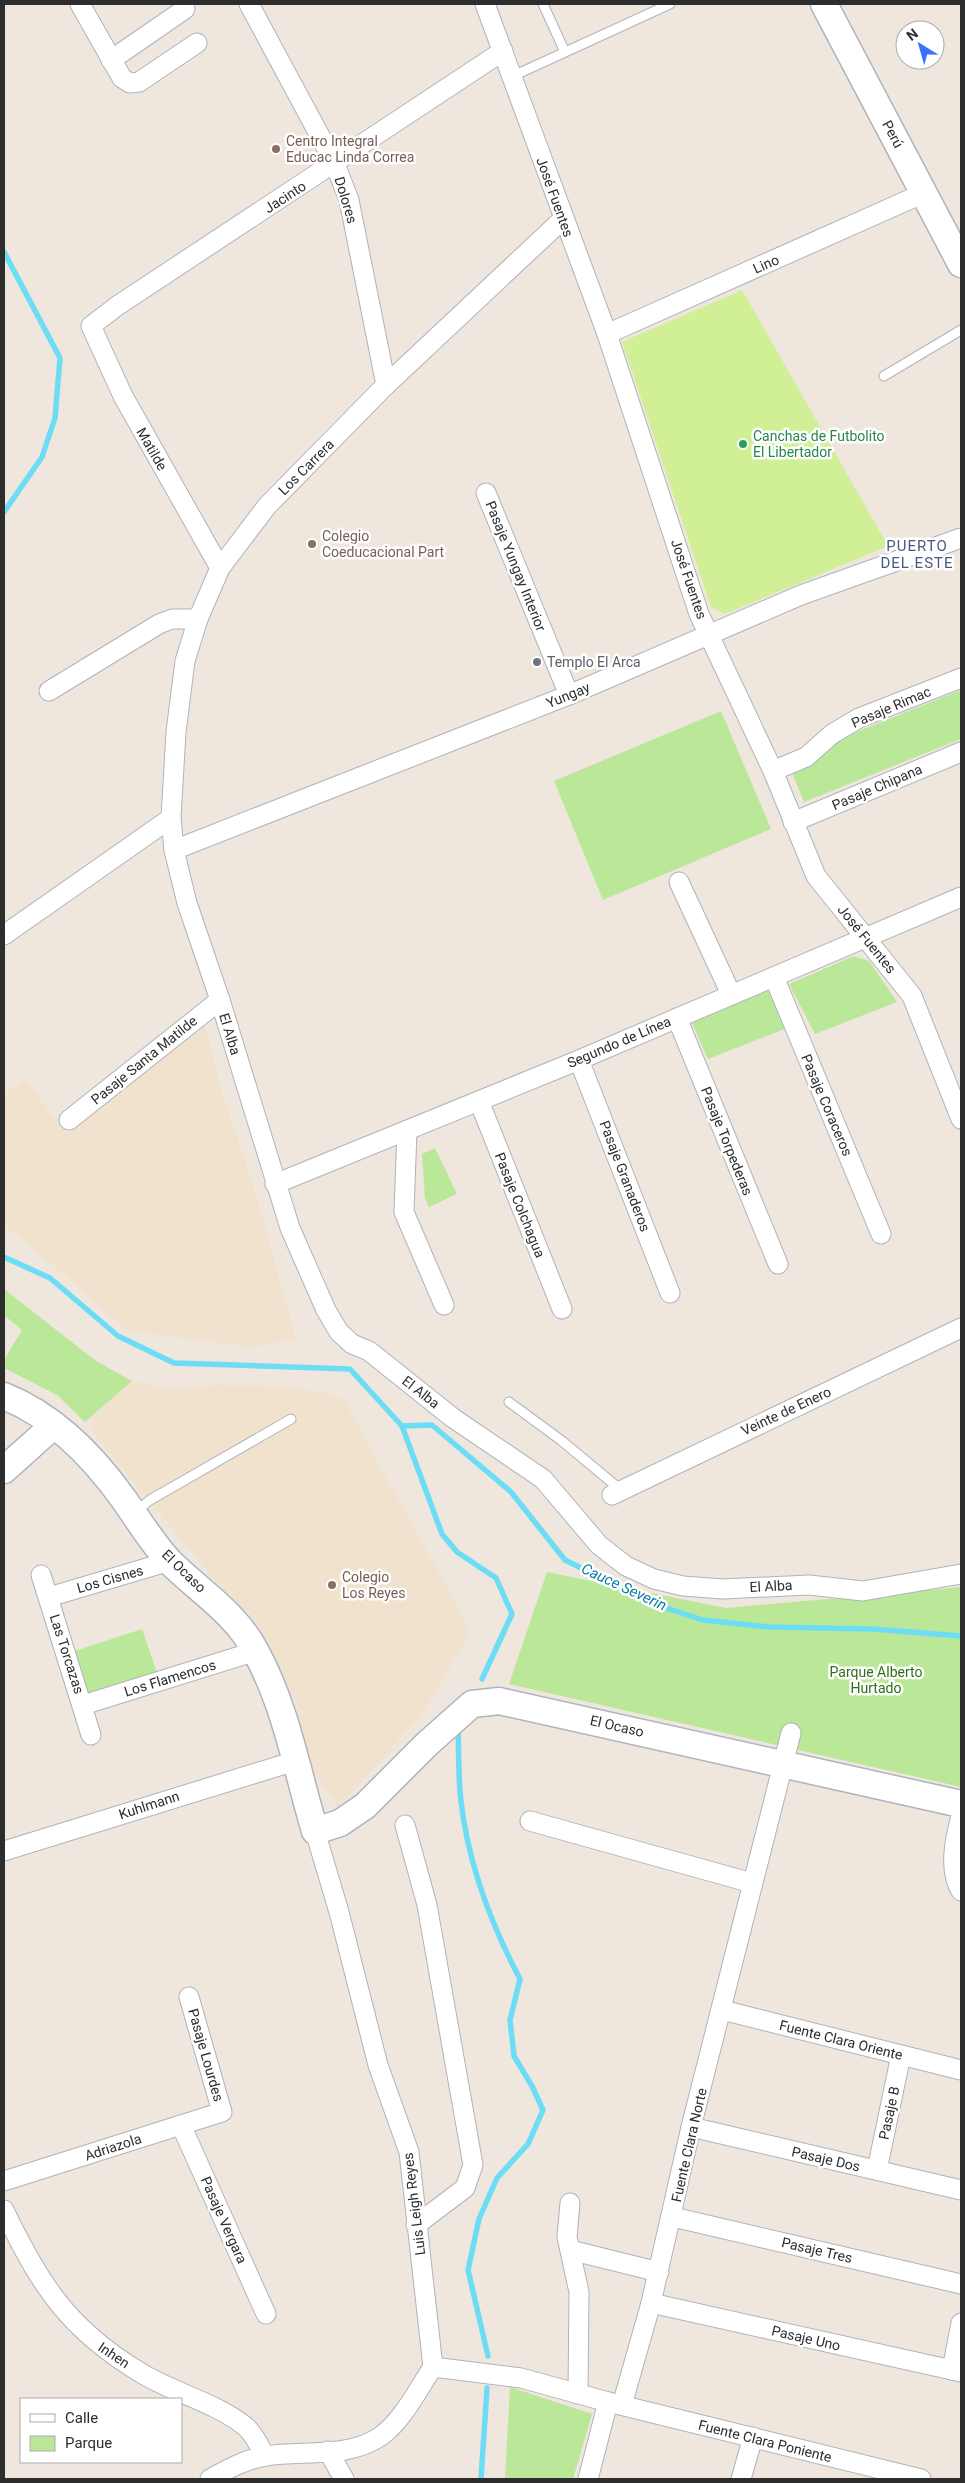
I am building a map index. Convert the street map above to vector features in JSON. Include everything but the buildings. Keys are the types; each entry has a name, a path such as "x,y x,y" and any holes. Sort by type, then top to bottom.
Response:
{"street":[{"path":"80,4 125,81 140,82 197,43"},
{"name":"Dolores","path":"249,4 335,164 349,200 386,385"},
{"name":"José Fuentes","path":"485,4 607,334 699,614 773,771 816,876 912,996 961,1120"},
{"name":"Perú","path":"824,4 924,193 957,247"},
{"path":"111,60 185,9"},
{"name":"Jacinto","path":"91,326 117,306 335,164 503,51"},
{"name":"Lino","path":"607,334 924,193"},
{"name":"Los Carrera","path":"198,619 220,568 267,506 386,385 563,219"},
{"name":"Matilde","path":"91,326 123,396 220,568"},
{"name":"Pasaje Yungay Interior","path":"486,494 569,695"},
{"name":"Yungay","path":"174,850 569,695 711,636 801,595 961,538"},
{"path":"49,692 159,624 172,619 198,619 185,661 176,732 171,818 174,850"},
{"name":"Pasaje Rimac","path":"773,771 806,757 832,734 859,718 961,678"},
{"name":"Pasaje Chipana","path":"794,822 961,752"},
{"path":"4,935 171,818"},
{"name":"El Alba","path":"174,850 187,903 220,1000 290,1228 326,1310 339,1332 352,1344 369,1351 453,1418 543,1479 599,1545 626,1566 654,1579 683,1586 723,1589 809,1585 863,1591 961,1574"},
{"path":"679,882 731,994"},
{"name":"Segundo de Línea","path":"275,1184 579,1060 961,897"},
{"name":"Pasaje Coraceros","path":"774,977 881,1234"},
{"name":"Pasaje Santa Matilde","path":"69,1120 220,1000"},
{"name":"Pasaje Torpederas","path":"676,1018 778,1264"},
{"name":"Pasaje Granaderos","path":"579,1060 670,1293"},
{"name":"Pasaje Colchagua","path":"479,1101 562,1309"},
{"path":"407,1130 404,1212 444,1305"},
{"name":"Veinte de Enero","path":"616,1492 961,1328"},
{"name":"El Ocaso","path":"4,1396 41,1414 86,1453 170,1562 215,1602 243,1632 256,1652 278,1698 295,1761"},
{"path":"4,1470 54,1425"},
{"name":"Los Cisnes","path":"49,1596 170,1562"},
{"name":"Las Torcazas","path":"41,1574 91,1735"},
{"name":"Los Flamencos","path":"83,1705 256,1652"},
{"name":"El Ocaso","path":"315,1831 340,1823 365,1806 433,1738 472,1704 499,1701 961,1804"},
{"name":"Fuente Clara Norte","path":"588,2479 651,2303 673,2217 691,2127 791,1733"},
{"name":"Luis Leigh Reyes","path":"295,1761 339,1912 378,2065 409,2152 433,2366"},
{"name":"Kuhlmann","path":"4,1852 295,1761"},
{"path":"961,1816 954,1844 956,1883 961,1891"},
{"path":"530,1821 752,1883"},
{"path":"405,1825 427,1905 473,2165 465,2188 416,2224"},
{"name":"Pasaje Lourdes","path":"189,1997 222,2112"},
{"name":"Fuente Clara Oriente","path":"722,2010 961,2070"},
{"name":"Pasaje B","path":"877,2170 901,2055"},
{"name":"Adriazola","path":"4,2181 222,2112"},
{"name":"Pasaje Vergara","path":"182,2125 266,2314"},
{"name":"Pasaje Dos","path":"691,2127 961,2190"},
{"path":"570,2203 567,2237 579,2292 578,2394"},
{"name":"Inhen","path":"4,2210 26,2256 56,2302 92,2340 142,2374 247,2428 265,2456"},
{"name":"Pasaje Tres","path":"673,2217 961,2284"},
{"path":"570,2250 659,2272"},
{"name":"Pasaje Uno","path":"651,2303 957,2371"},
{"path":"957,2371 961,2323"},
{"path":"210,2479 233,2466 265,2456 361,2448 382,2436 394,2424 433,2366"},
{"name":"Fuente Clara Poniente","path":"433,2366 521,2378 615,2404 753,2437 881,2475 921,2479"},
{"path":"741,2479 753,2437"},
{"path":"328,2451 344,2479"}],"lane":[{"path":"544,4 566,52"},
{"path":"513,76 670,4"},
{"path":"884,376 961,330"},
{"path":"509,1402 562,1440 616,1492"},
{"path":"133,1514 150,1500 291,1419"}],"shaded area":[{"path":"205,1024 220,1086 253,1184 296,1339 252,1347 127,1331 66,1276 4,1225 4,1095 24,1079 67,1134"},
{"name":"Colegio Los Reyes","path":"132,1381 175,1390 214,1385 271,1386 333,1394 345,1402 465,1620 468,1633 463,1645 420,1717 338,1807 306,1762 296,1702 265,1637 247,1609 242,1613 92,1432 91,1418"}],"green space":[{"name":"Canchas de Futbolito El Libertador","path":"742,290 888,546 725,614 711,607 622,342"},
{"path":"961,690 961,739 804,802 792,772 808,766 844,737"},
{"path":"721,711 771,829 603,900 554,781"},
{"path":"854,956 869,961 897,1002 815,1034 789,984"},
{"path":"768,990 787,1028 708,1059 691,1021"},
{"path":"435,1148 457,1194 429,1207 425,1198 422,1154"},
{"path":"4,1289 96,1361 132,1381 85,1422 57,1395 4,1368 4,1360 22,1330 4,1315"},
{"name":"Parque Alberto Hurtado","path":"547,1572 726,1608 961,1587 961,1787 509,1684"},
{"path":"142,1629 157,1673 87,1697 72,1652"},
{"path":"510,2387 592,2414 573,2479 505,2479"}],"waterway":[{"path":"4,252 60,358 55,418 42,457 4,512"},
{"path":"4,1257 50,1278 118,1336 174,1363 350,1369 402,1426 442,1534 457,1552 496,1578 512,1614 482,1679"},
{"name":"Cauce Severin","path":"402,1426 432,1425 511,1492 565,1560 651,1603 703,1620 769,1627 873,1629 961,1636"},
{"path":"458,1728 460,1792 469,1847 490,1915 520,1979 510,2020 514,2056 532,2086 543,2110 528,2144 497,2178 479,2219 468,2270 488,2356"},
{"path":"481,2479 487,2388"}],"place":[{"name":"Centro Integral Educac Linda Correa","path":"276,149"},
{"name":"Canchas de Futbolito El Libertador","path":"743,444"},
{"name":"Colegio Coeducacional Part","path":"312,544"},
{"name":"Templo El Arca","path":"537,662"},
{"name":"Colegio Los Reyes","path":"332,1585"}],"district":[{"name":"PUERTO DEL ESTE","path":"917,554"}]}
